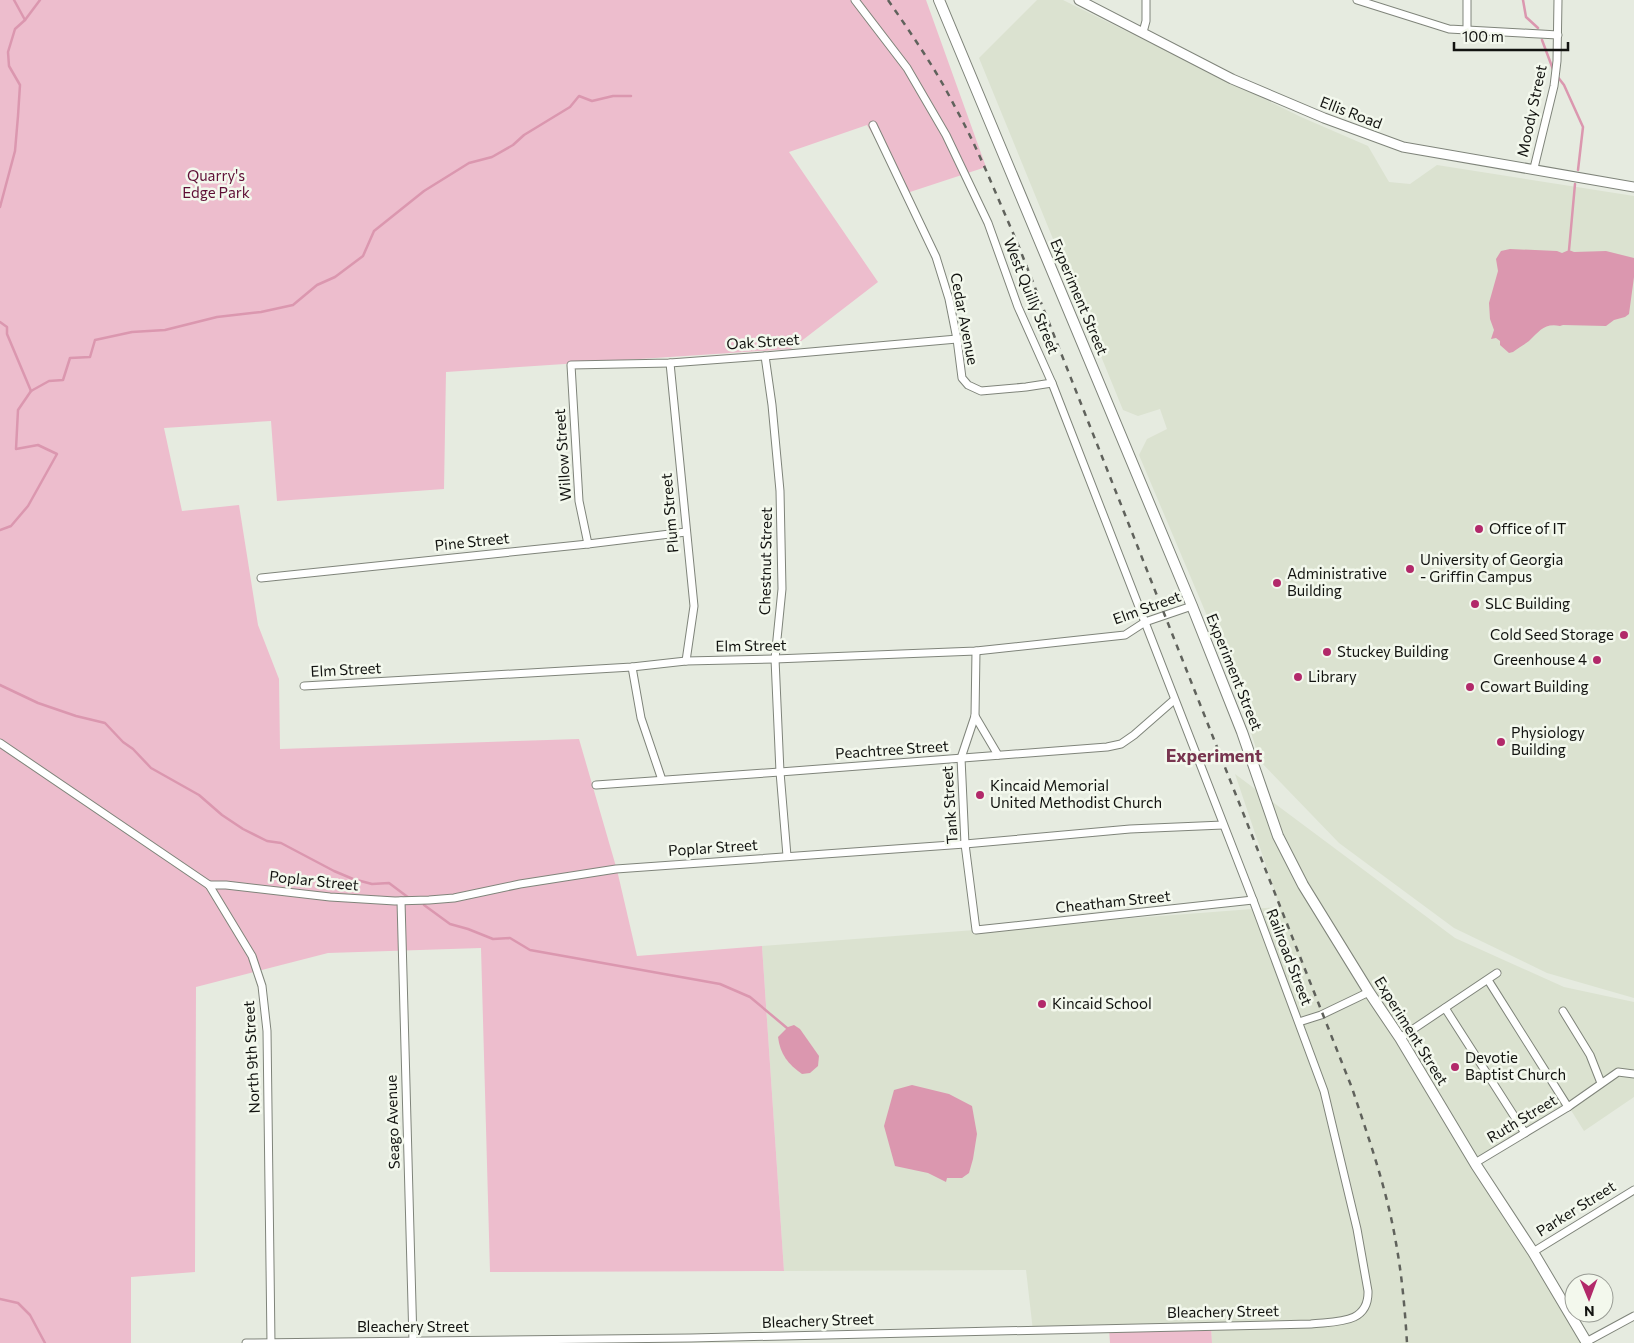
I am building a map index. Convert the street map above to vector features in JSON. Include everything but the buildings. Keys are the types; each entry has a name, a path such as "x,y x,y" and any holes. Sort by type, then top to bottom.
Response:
{"main road":[{"name":"Experiment Street","path":"939,0 1192,606 1242,732 1278,836 1303,885 1369,992 1400,1038 1475,1163 1533,1252 1586,1342"}],"street":[{"name":"West Quilly Street","path":"855,0 906,68 930,107 960,163 988,223 1018,307 1052,383 1144,622"},
{"name":"Ellis Road","path":"1079,0 1232,79 1324,118 1403,147 1634,186"},
{"path":"1143,32 1146,21 1146,0"},
{"path":"1358,0 1431,24 1467,31 1558,35"},
{"path":"1467,0 1467,31"},
{"name":"Moody Street","path":"1534,168 1554,86 1557,61 1558,0"},
{"name":"Cedar Avenue","path":"873,125 936,257 949,299 962,378 968,385 981,391 1052,383"},
{"name":"Oak Street","path":"571,364 670,363 957,339"},
{"name":"Chestnut Street","path":"765,356 772,405 780,491 782,589 776,659 780,772 786,856"},
{"name":"Plum Street","path":"670,363 694,606 686,661"},
{"name":"Willow Street","path":"571,364 580,501 588,544"},
{"name":"Pine Street","path":"261,578 686,532"},
{"name":"Elm Street","path":"304,686 632,668 686,661 976,650 1125,635 1144,622 1192,606"},
{"name":"Railroad Street","path":"1144,622 1253,900 1324,1091 1357,1229 1368,1291 1368,1300 1362,1312"},
{"name":"Tank Street","path":"976,650 975,716 961,758 966,844 976,930"},
{"path":"632,668 642,718 662,780"},
{"name":"Peachtree Street","path":"596,785 1097,748 1121,744 1134,736 1174,700"},
{"path":"975,716 998,755"},
{"name":"North 9th Street","path":"0,743 208,885 252,956 262,986 267,1031 271,1342"},
{"name":"Poplar Street","path":"208,885 226,885 330,898 401,901 454,898 520,884 616,869 966,844 1130,830 1223,825"},
{"name":"Cheatham Street","path":"976,930 1253,900"},
{"name":"Seago Avenue","path":"401,901 413,1342"},
{"path":"1400,1038 1497,973"},
{"path":"1488,980 1568,1107"},
{"path":"1299,1022 1321,1015 1369,992"},
{"path":"1445,1008 1525,1133"},
{"path":"1563,1011 1590,1055 1601,1083"},
{"name":"Ruth Street","path":"1475,1163 1568,1107 1618,1072 1634,1074"},
{"name":"Parker Street","path":"1533,1252 1634,1190"},
{"name":"Bleachery Street","path":"246,1343 692,1338 1311,1324 1349,1320 1362,1312"},
{"path":"1586,1342 1634,1316"}],"shaded area":[{"name":"University of Georgia - Griffin Campus","path":"1037,0 1063,0 1301,117 1368,146 1389,182 1410,184 1437,165 1634,196 1634,998 1547,973 1454,928 1339,843 1260,761 1235,682 1139,455 1147,439 1167,429 1160,409 1138,416 1123,410 979,58"},
{"path":"1510,249 1557,251 1562,253 1569,250 1574,252 1606,251 1634,258 1634,277 1629,314 1614,320 1606,326 1555,325 1546,327 1509,353 1500,345 1500,341 1496,338 1491,339 1494,330 1490,319 1489,303 1498,271 1496,259 1501,251"},
{"path":"1235,774 1455,938 1564,987 1634,1002 1634,1097 1584,1131 1569,1107 1475,1164 1564,1305 1564,1323 1575,1323 1586,1340 1580,1343 1212,1343 1211,1326 1033,1331 1026,1270 784,1271 762,946 1280,907"},
{"path":"794,1025 800,1029 819,1056 818,1066 810,1073 802,1074 797,1070 785,1058 781,1049 778,1037 788,1027"},
{"path":"912,1085 949,1094 972,1106 977,1134 969,1173 962,1178 947,1178 946,1182 928,1173 895,1166 884,1126 894,1090"}],"green space":[{"name":"Quarry's Edge Park","path":"0,0 926,0 986,167 907,193 867,125 789,152 878,282 791,349 446,372 444,489 277,501 271,421 164,428 182,511 239,505 258,625 279,679 280,749 579,739 617,870 637,956 762,946 784,1271 490,1272 481,948 328,953 196,987 195,1272 131,1277 131,1343 0,1343"},
{"path":"1211,1326 1212,1343 1110,1343 1109,1329"}],"waterway":[{"path":"14,0 25,20"},
{"path":"0,207 15,151 20,85 9,66 8,52 15,29 25,20 40,0"},
{"path":"1523,0 1526,17 1538,28"},
{"path":"1542,40 1554,72"},
{"path":"1557,76 1564,85 1583,127 1578,170"},
{"path":"31,391 49,381 63,380 70,358 90,357 95,340 132,332 165,330 217,317 261,312 293,305 317,285 335,277 363,256 374,231 424,191 469,163 492,157 513,145 524,135 570,107 579,96 592,101 613,96 631,96"},
{"path":"1569,250 1575,184"},
{"path":"0,322 7,327 7,334 31,391"},
{"path":"0,530 11,526 28,506 57,454 38,445 16,449 18,410 31,391"},
{"path":"0,685 38,703 76,716 105,723 151,768 199,795 222,815 243,829 267,841 281,843 353,879 372,884 389,883 409,898"},
{"path":"424,905 450,924 493,939 510,938 530,950 720,984 750,997 787,1028"},
{"path":"0,1299 18,1303 30,1315 45,1343"}],"railway":[{"path":"888,0 940,79 964,123 1017,242 1352,1088 1388,1204 1402,1280 1407,1343"}],"place":[{"name":"Office of IT","path":"1479,529"},
{"name":"University of Georgia - Griffin Campus","path":"1410,569"},
{"name":"Administrative Building","path":"1277,583"},
{"name":"SLC Building","path":"1475,604"},
{"name":"Cold Seed Storage","path":"1624,635"},
{"name":"Stuckey Building","path":"1327,652"},
{"name":"Greenhouse 4","path":"1597,660"},
{"name":"Library","path":"1298,677"},
{"name":"Cowart Building","path":"1470,687"},
{"name":"Physiology Building","path":"1501,742"},
{"name":"Kincaid Memorial United Methodist Church","path":"980,795"},
{"name":"Kincaid School","path":"1042,1004"},
{"name":"Devotie Baptist Church","path":"1455,1067"}],"district":[{"name":"Experiment","path":"1214,756"}]}
